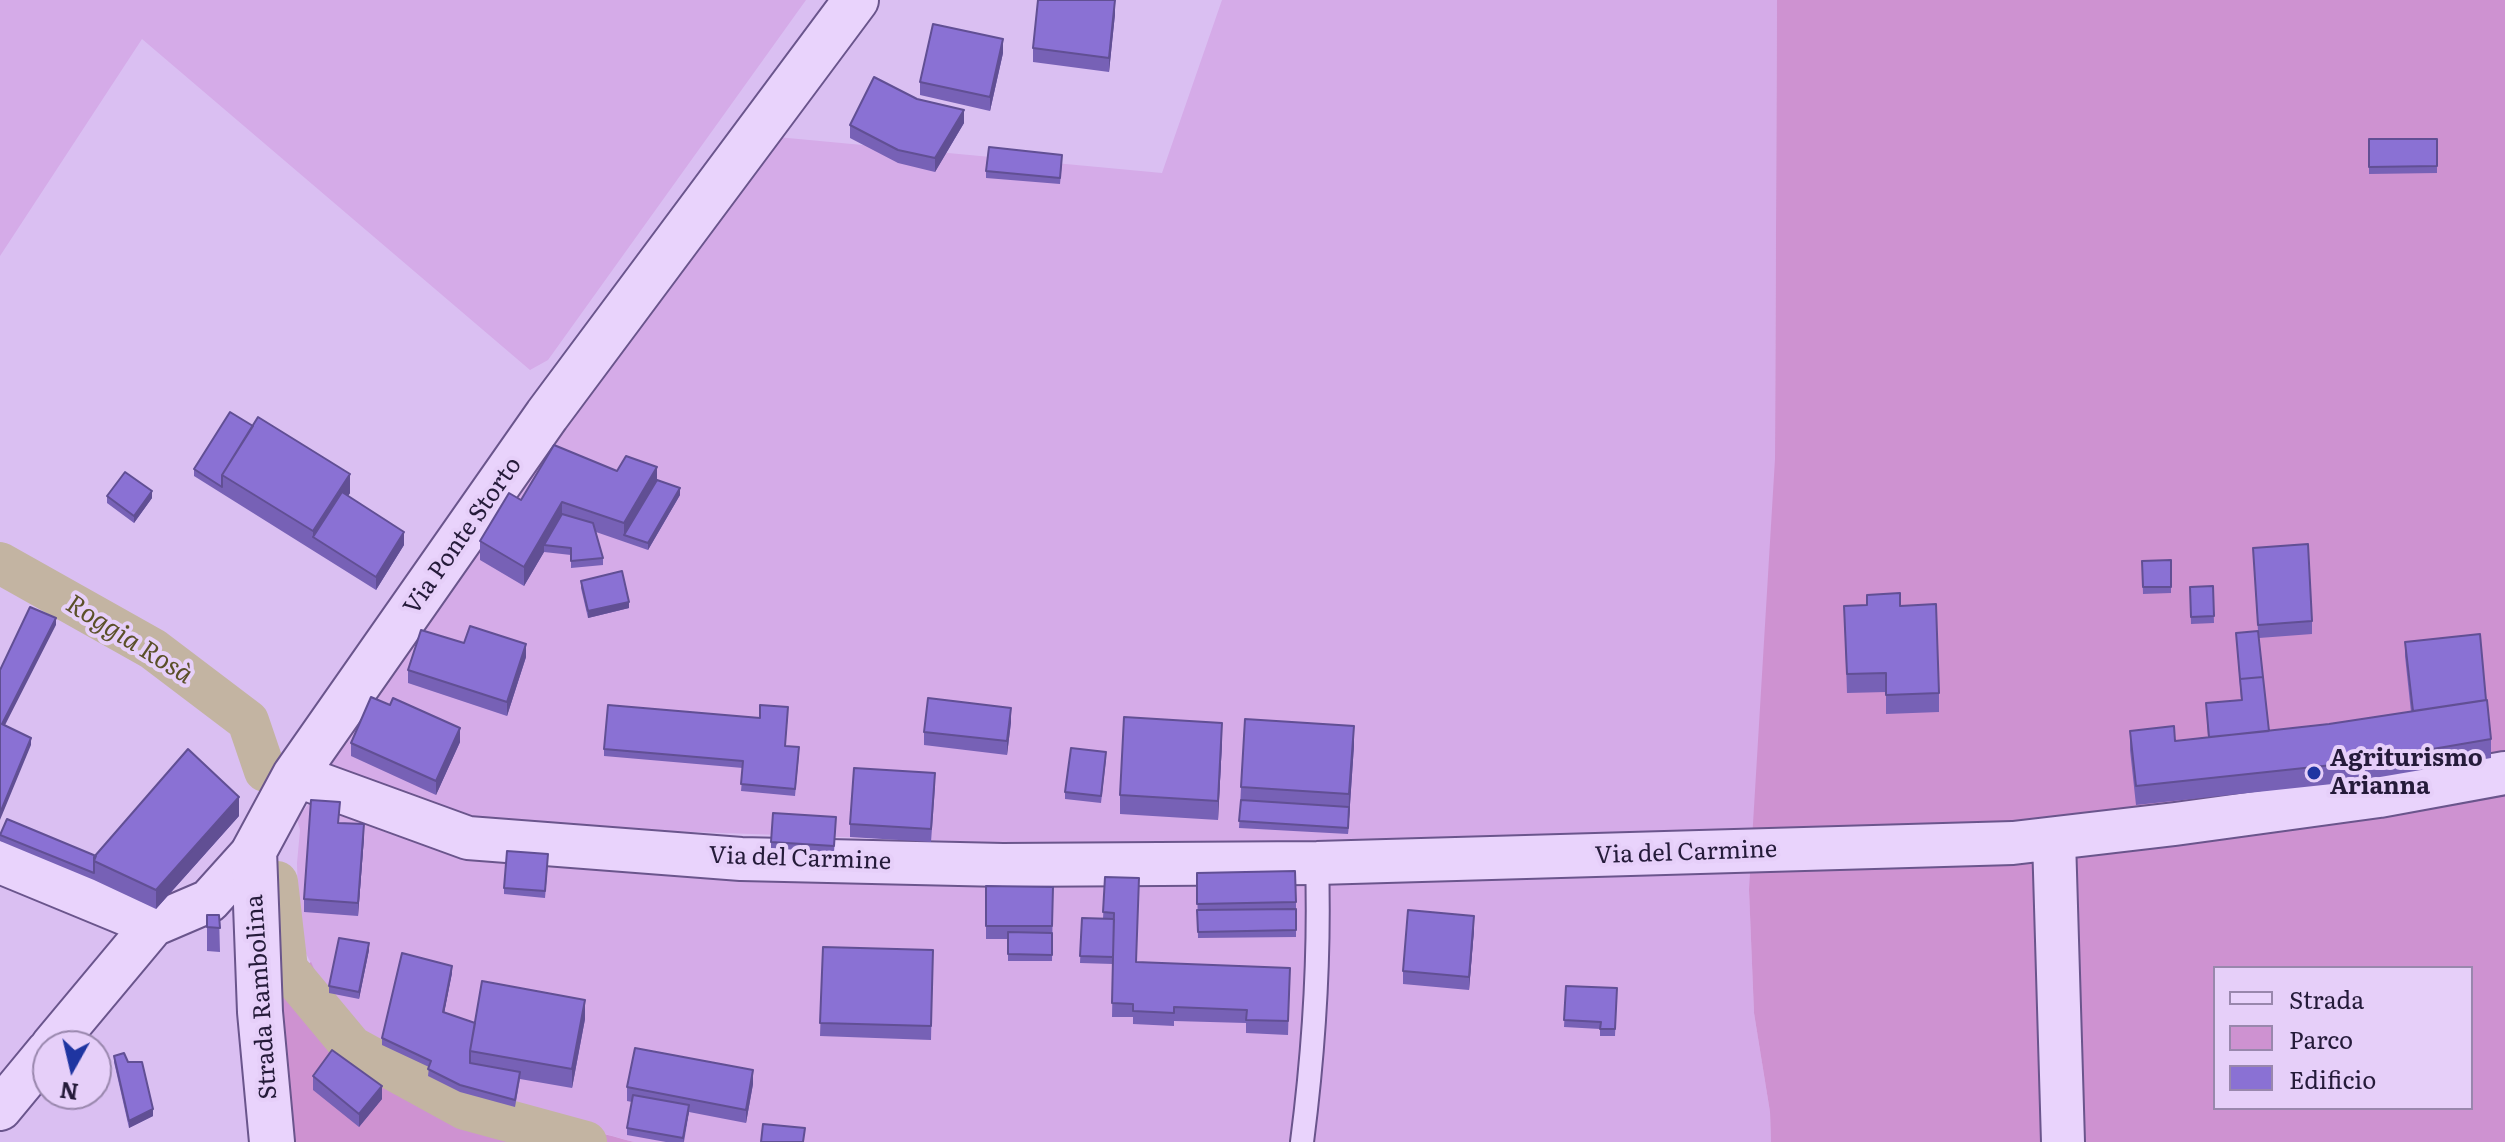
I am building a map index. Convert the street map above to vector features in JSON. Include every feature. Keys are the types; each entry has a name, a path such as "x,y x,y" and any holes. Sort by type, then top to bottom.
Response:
{"street":[{"name":"Via Ponte Storto","path":"65,1030 153,925 209,901 254,851 295,775 547,415 856,0"},
{"name":"Via del Carmine","path":"295,775 468,838 741,859 1003,865 1317,863 2013,843 2379,796 2505,773"},
{"path":"2054,839 2063,1142"},
{"name":"Strada Rambolina","path":"254,851 260,1012 272,1142"},
{"path":"0,862 153,925"},
{"path":"0,1109 32,1070"}],"lane":[{"path":"1302,1142 1312,1068 1319,938 1317,863"}],"shaded area":[{"path":"0,0 806,0 548,360 530,370 142,39 0,256"},
{"path":"1222,0 1777,0 1775,458 2071,829 1276,852 461,824 315,771 777,137 1162,173"},
{"path":"317,793 461,850 1140,885 1295,884 1797,853 1749,890 1754,1013 1770,1112 1771,1142 634,1142 457,1093 398,1063 362,1035 329,998 299,940 297,863 300,830 297,819"}],"green space":[{"path":"1777,0 2505,0 2505,1142 1771,1142 1770,1112 1754,1013 1749,890 1775,459"},
{"path":"311,962 331,1000 361,1033 394,1059 469,1096 634,1142 283,1142 268,993"}],"building":[{"path":"1038,0 1115,0 1109,58 1033,48"},
{"path":"933,24 1003,39 990,97 920,82"},
{"path":"874,77 917,99 964,110 935,158 898,150 850,125"},
{"path":"2369,139 2437,139 2437,166 2369,167"},
{"path":"989,147 1062,155 1060,178 986,171"},
{"path":"230,412 253,426 222,475 222,487 194,469"},
{"path":"258,417 350,474 313,531 222,475"},
{"path":"554,445 617,471 626,456 657,467 624,523 562,502 524,567 480,541 509,493 521,500"},
{"path":"125,472 152,491 134,516 107,496"},
{"path":"657,480 680,488 648,543 624,535"},
{"path":"342,492 404,532 376,577 313,537"},
{"path":"562,514 593,523 603,558 571,561 571,548 544,545"},
{"path":"2308,544 2312,621 2258,625 2253,548"},
{"path":"2171,560 2171,587 2143,587 2142,561"},
{"path":"622,571 629,602 588,611 581,581"},
{"path":"2213,586 2214,616 2191,617 2190,587"},
{"path":"1900,593 1900,606 1936,604 1939,693 1886,695 1886,673 1847,674 1844,606 1867,605 1867,595"},
{"path":"30,607 56,618 2,724 31,738 0,813 0,670"},
{"path":"470,626 526,644 507,702 408,670 421,630 464,643"},
{"path":"2258,631 2263,677 2240,679 2236,633"},
{"path":"2480,634 2486,700 2413,711 2405,642"},
{"path":"2263,677 2269,731 2209,737 2206,703 2242,700 2240,679"},
{"path":"371,697 390,705 393,698 460,728 436,781 351,743"},
{"path":"928,698 1011,708 1007,741 924,732"},
{"path":"2487,700 2491,739 2351,763 2136,786 2130,731 2174,726 2175,741 2329,724"},
{"path":"608,705 760,718 760,705 788,707 785,746 799,747 795,789 741,784 743,761 604,749"},
{"path":"1124,717 1222,723 1218,801 1120,795"},
{"path":"1245,719 1354,726 1349,794 1241,787"},
{"path":"1071,748 1106,752 1101,796 1065,792"},
{"path":"188,749 239,797 156,890 94,861 94,857"},
{"path":"854,768 935,773 931,829 850,824"},
{"path":"311,800 340,802 338,823 364,824 358,903 304,899"},
{"path":"1241,800 1349,807 1348,828 1239,821"},
{"path":"773,813 836,817 834,846 771,842"},
{"path":"7,819 96,856 94,873 0,835"},
{"path":"507,851 548,854 545,891 504,888"},
{"path":"1295,871 1296,902 1197,904 1197,873"},
{"path":"1105,877 1139,878 1136,962 1290,968 1288,1021 1246,1020 1247,1010 1174,1007 1174,1013 1133,1011 1133,1004 1112,1003 1114,913 1103,912"},
{"path":"986,886 1053,887 1052,926 986,926"},
{"path":"1296,909 1296,930 1198,932 1197,910"},
{"path":"1408,910 1474,916 1469,977 1403,971"},
{"path":"207,915 219,915 220,928 207,927"},
{"path":"1082,918 1114,919 1113,957 1080,956"},
{"path":"1008,932 1052,933 1052,955 1008,954"},
{"path":"339,938 369,943 359,992 329,986"},
{"path":"823,947 933,950 931,1026 820,1023"},
{"path":"402,953 452,966 443,1012 475,1023 470,1063 520,1072 515,1100 460,1085 428,1069 431,1061 382,1038"},
{"path":"482,981 585,1000 572,1069 470,1051"},
{"path":"1566,986 1617,988 1615,1029 1600,1029 1601,1022 1564,1020"},
{"path":"635,1048 753,1070 746,1110 627,1087"},
{"path":"332,1050 382,1086 359,1114 313,1076"},
{"path":"124,1053 128,1062 142,1062 153,1109 129,1121 114,1056"},
{"path":"633,1095 689,1105 683,1138 627,1128"},
{"path":"763,1124 805,1128 803,1142 761,1142"}],"waterway":[{"name":"Roggia Rosà","path":"0,563 153,649 248,721 265,771"},
{"name":"Roggia Rosà","path":"277,882 287,969 352,1047 465,1109 586,1142"}],"place":[{"name":"Agriturismo Arianna","path":"2314,773"}]}
